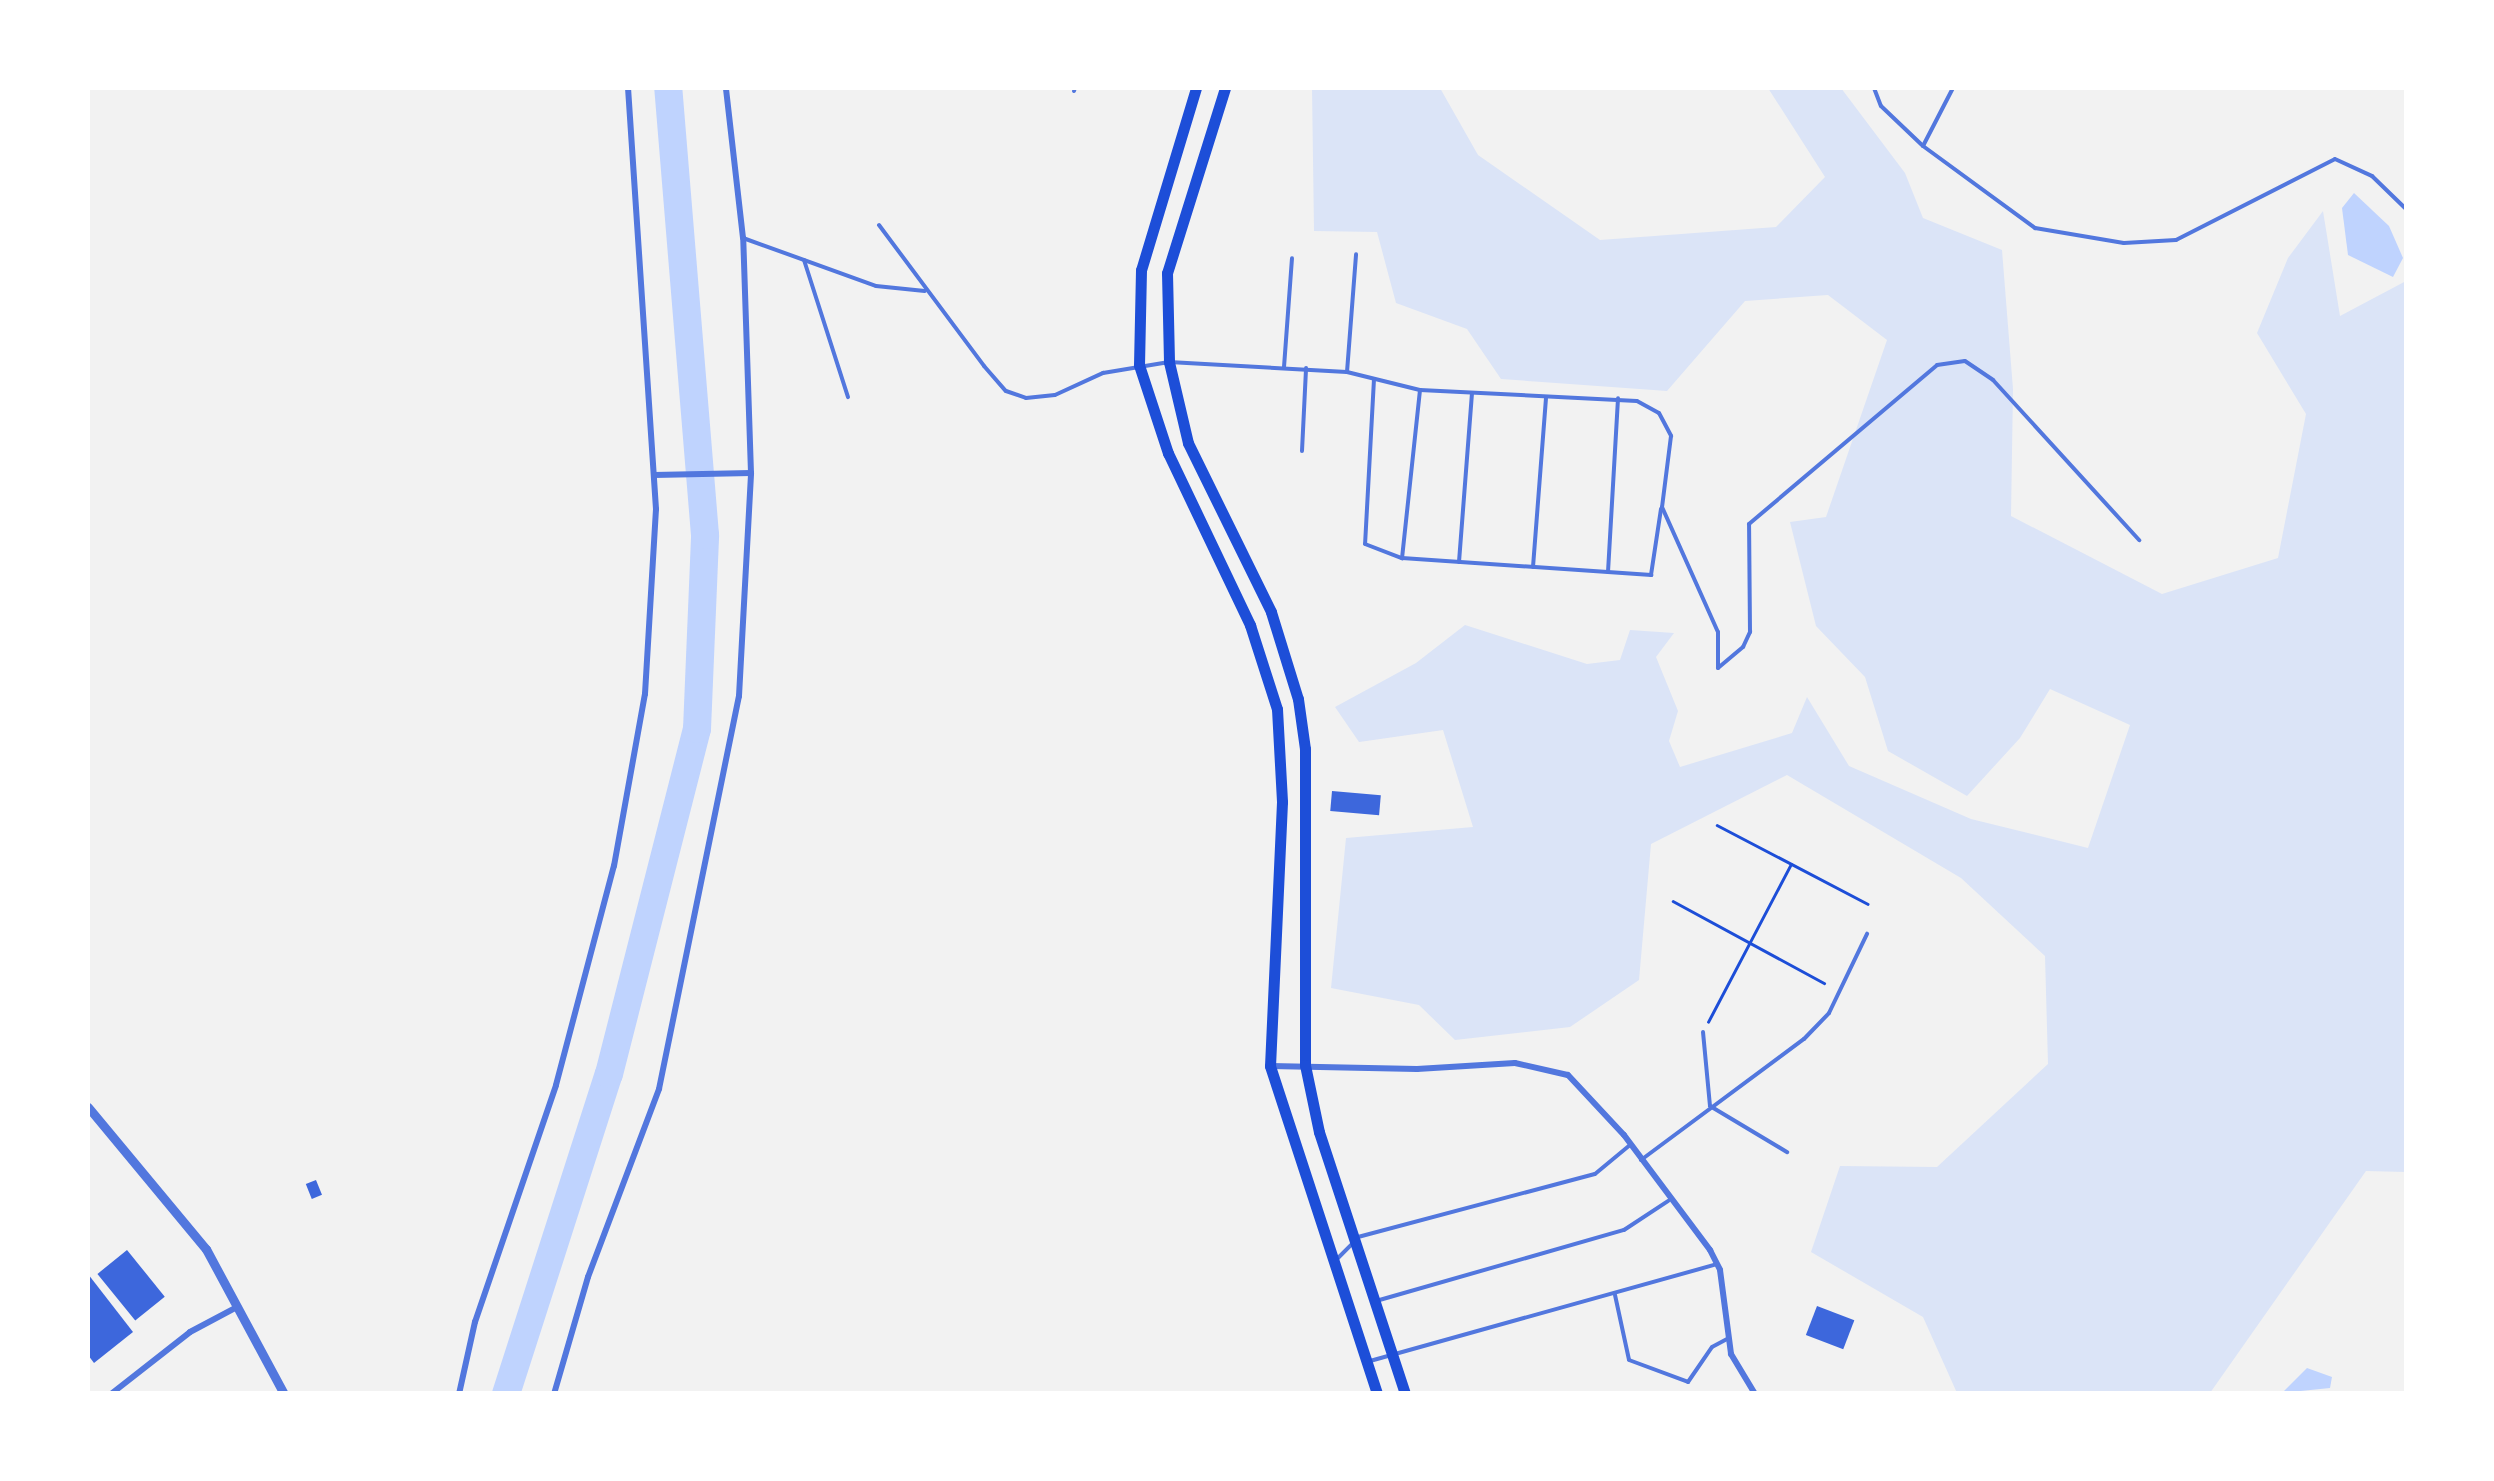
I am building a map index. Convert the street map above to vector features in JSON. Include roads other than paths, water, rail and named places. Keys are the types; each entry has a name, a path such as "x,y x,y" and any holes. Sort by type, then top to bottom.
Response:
{"main road":[{"path":"1196,88 1141,270 1139,365 1168,452 1257,643 1277,710 1282,802 1270,1066 1330,1266 1377,1394"},
{"path":"1226,88 1167,274 1169,362 1188,442 1271,612 1298,699 1305,749 1304,1065 1319,1132 1358,1238 1405,1394"}],"street":[{"path":"459,1394 475,1322 556,1085 614,866 644,694 654,475 628,88"},
{"path":"554,1394 588,1277 659,1089 739,696 750,473 743,238 726,88"},
{"path":"654,475 750,473"},
{"path":"1270,1066 1546,1065 1586,1091 1631,1144 1668,1201 1717,1264 1731,1354 1754,1394"},
{"path":"88,1107 170,1198 238,1306 284,1394"},
{"path":"111,1394 190,1332 238,1306"}],"lane":[{"path":"1874,88 1881,106 1924,146 2035,228 2124,243 2176,240 2208,228 2335,158 2372,176 2406,209"},
{"path":"1924,146 1952,88"},
{"path":"879,225 926,292 1006,391 1041,399 1139,365 1169,362 1346,372 1374,377 1420,390 1618,398 1659,413 1670,436 1652,575 1402,558 1364,544 1374,377"},
{"path":"743,238 876,286 926,292"},
{"path":"1346,372 1356,254"},
{"path":"1284,367 1292,258"},
{"path":"804,260 848,397"},
{"path":"1662,506 1718,632 1718,668 1744,648 1750,632 1750,524 1937,365 1965,362 1993,380 2139,540"},
{"path":"1302,451 1306,368"},
{"path":"1402,558 1420,390"},
{"path":"1459,562 1472,394"},
{"path":"1533,567 1546,398"},
{"path":"1608,572 1618,398"},
{"path":"1641,1160 1804,1039 1828,1013 1867,934"},
{"path":"1703,1032 1710,1106"},
{"path":"1710,1106 1787,1152"},
{"path":"1330,1266 1358,1238 1594,1174 1631,1144"},
{"path":"1376,1301 1624,1230 1668,1201"},
{"path":"1366,1362 1717,1264"},
{"path":"1614,1294 1628,1360 1688,1382 1712,1347 1729,1338"}],"water":[{"path":"2354,193 2389,226 2403,258 2393,277 2348,255 2342,208"},
{"path":"2307,1368 2332,1377 2330,1388 2282,1393"}],"waterway":[{"path":"506,1394 609,1074 697,729 705,535 668,88"}]}
